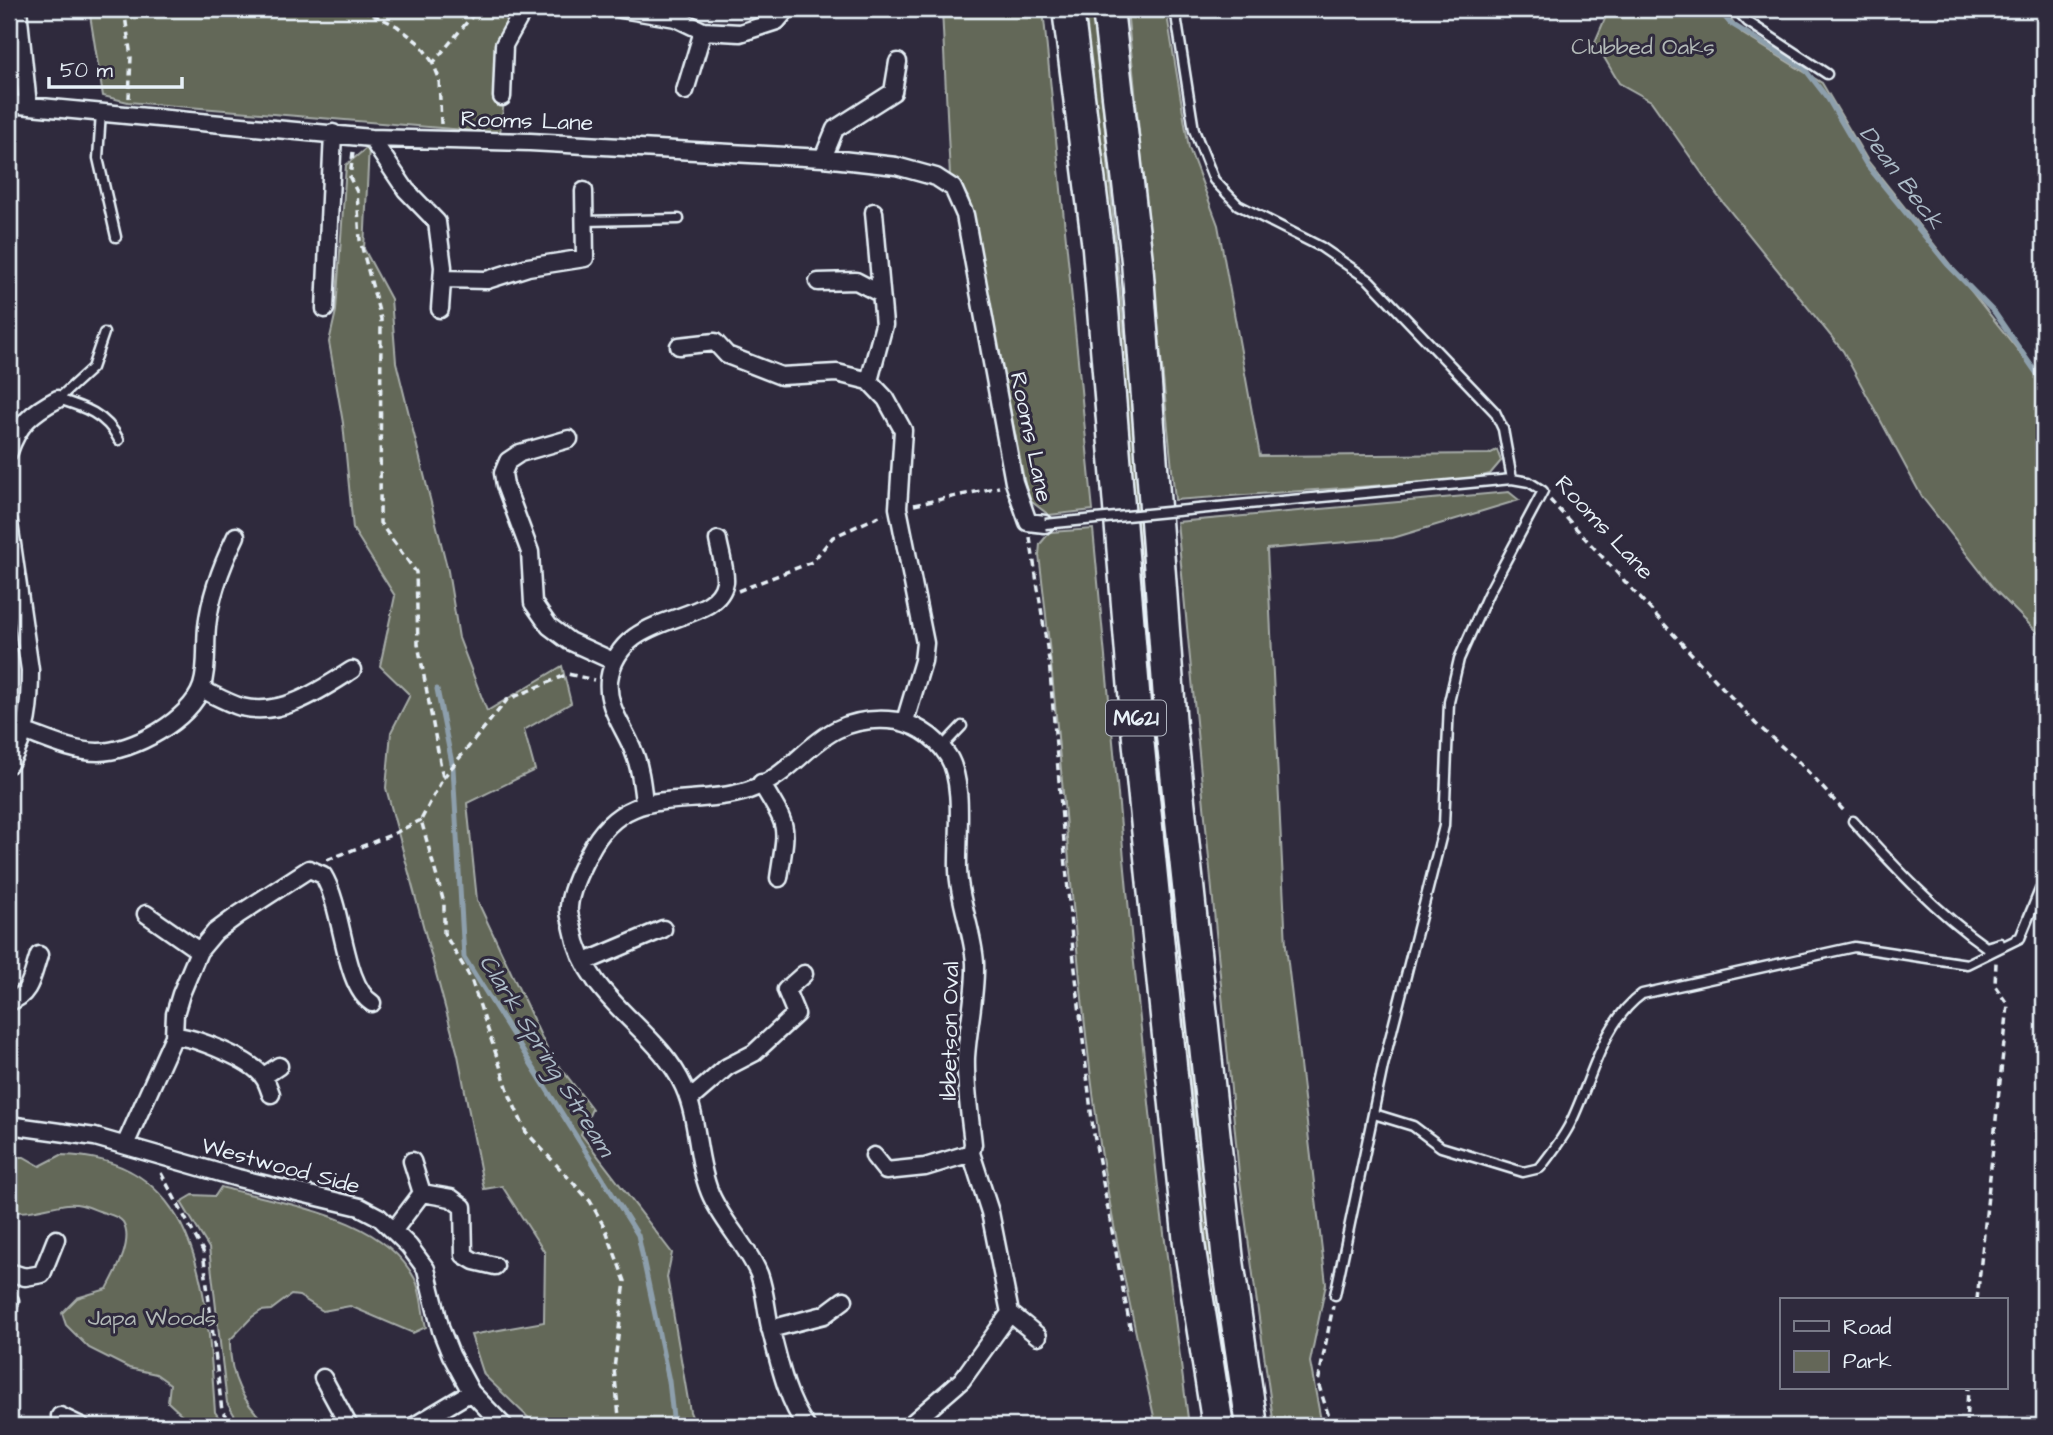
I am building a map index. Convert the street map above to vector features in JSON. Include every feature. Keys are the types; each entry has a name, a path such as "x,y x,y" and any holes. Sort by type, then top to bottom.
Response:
{"highway":[{"name":"M621","path":"1068,9 1098,248 1136,728 1189,1244 1218,1426"},
{"name":"M621","path":"1108,9 1137,261 1171,726 1228,1261 1252,1426"}],"street":[{"path":"18,9 28,105"},
{"path":"502,97 504,45 524,9"},
{"path":"621,9 676,18 704,32 740,33 777,21 787,9"},
{"path":"685,91 704,32"},
{"path":"823,158 835,129 893,92 898,62"},
{"name":"Rooms Lane","path":"9,104 372,138 823,158 896,166 936,177 953,188 965,215 1014,482 1028,522 1045,524"},
{"path":"325,309 333,134"},
{"path":"372,138 406,190 437,222 442,241 443,279 440,309"},
{"path":"443,279 487,279 528,267 584,258 584,191"},
{"path":"869,381 884,325 879,293 874,212"},
{"path":"818,282 856,281 879,293"},
{"path":"678,346 715,342 727,355 781,376 837,373 869,381 886,399 903,430 898,508 925,643 923,661 905,721 857,721 835,728 748,790 644,802 617,817 603,832 581,869 569,907 576,946 585,962 619,1012 653,1043 683,1084 699,1160 711,1196 739,1236 759,1275 770,1329 789,1391 806,1426"},
{"path":"9,450 21,424 38,409 58,399"},
{"path":"569,439 520,453 508,461 503,473 505,485 530,552 533,603 549,626 569,640 614,662"},
{"path":"9,523 12,570 30,670 26,732 9,764"},
{"path":"26,732 98,752 125,747 157,734 190,707 201,689 211,596 236,536"},
{"path":"644,802 633,750 611,705 609,683 614,662 628,642 649,627 686,616 729,591 718,540"},
{"path":"201,689 241,707 279,708 321,690 352,670"},
{"name":"Ibbetson Oval","path":"905,721 941,748 956,772 960,901 969,926 975,963 966,1057 973,1144 971,1153 990,1212 1010,1312"},
{"path":"761,783 785,820 787,831 779,878"},
{"path":"125,1145 174,1036 175,1014 181,994 200,951 215,932 304,872 316,869 327,881 337,907 360,996 372,1003"},
{"path":"146,914 200,951"},
{"path":"585,962 663,929"},
{"path":"9,1002 21,998 28,989 39,955"},
{"path":"688,1100 727,1067 754,1053 781,1031 796,1014 786,990 804,974"},
{"path":"174,1036 192,1037 211,1044 264,1076 271,1094"},
{"path":"264,1076 279,1066"},
{"name":"Westwood Side","path":"9,1125 95,1137 238,1178 360,1208 394,1230 426,1269 441,1330 471,1392 505,1426"},
{"path":"874,1156 886,1171 901,1171 971,1153"},
{"path":"412,1161 422,1193"},
{"path":"394,1230 422,1193"},
{"path":"422,1193 451,1198 463,1207 464,1255 474,1261 495,1266"},
{"path":"9,1272 25,1277 42,1274 56,1239"},
{"path":"770,1329 824,1315 844,1300"},
{"path":"909,1426 962,1380 1010,1312 1038,1336"},
{"path":"323,1378 349,1426"},
{"path":"414,1426 471,1392"},
{"path":"60,1416 81,1426"}],"lane":[{"path":"1175,9 1194,130 1213,180 1238,205 1321,247 1369,280 1495,412 1503,429 1512,479"},
{"path":"1735,9 1748,22 1827,74"},
{"path":"101,112 98,158 116,237"},
{"path":"584,221 679,219"},
{"path":"104,333 92,368 58,399 98,414 110,424 119,440"},
{"name":"Rooms Lane","path":"1045,524 1512,479 1529,482 1543,492"},
{"path":"1335,1295 1383,1066 1444,826 1449,702 1459,659 1488,594 1543,492"},
{"path":"941,748 962,726"},
{"path":"1853,821 1919,893 1986,947 2020,938"},
{"path":"1374,1114 1413,1126 1441,1147 1523,1172 1540,1168 1570,1125 1616,1023 1626,1006 1642,994 1854,947 1967,964 2020,938 2044,880"}],"path":[{"path":"124,9 131,57 126,114"},
{"path":"362,9 397,26 420,44 433,63 439,78 442,103 438,139"},
{"path":"433,63 478,9"},
{"path":"355,136 350,178 358,192 360,240 381,319 380,523 416,572 418,644 443,778"},
{"path":"729,591 812,562 833,537 898,508 995,489 1014,482"},
{"name":"Rooms Lane","path":"1543,492 1756,724 1796,759 1853,821"},
{"path":"1028,522 1049,660 1069,912 1093,1129 1131,1332"},
{"path":"304,872 336,855 391,835 421,820 443,778 507,700 568,674 609,683"},
{"path":"421,820 444,903 444,933 471,979 526,1132 590,1201 606,1230 625,1281 614,1370 620,1426"},
{"path":"1977,1298 2008,1005 1995,986 1996,949"},
{"path":"150,1152 203,1251 222,1410 233,1426"},
{"path":"1332,1426 1318,1383 1335,1295"},
{"path":"1966,1426 1968,1390"}],"green space":[{"path":"89,9 524,9 514,24 500,133 128,102 103,96"},
{"path":"942,9 1043,9 1093,510 1049,515 1028,499 968,197 950,176"},
{"path":"1084,9 1092,9 1097,48 1162,727 1238,1426 1232,1426 1212,1302 1109,234"},
{"path":"1127,9 1166,9 1189,148 1218,225 1260,456 1489,454 1497,450 1501,461 1490,474 1470,479 1175,500"},
{"name":"Clubbed Oaks","path":"1609,9 1723,9 1743,34 1822,83 1868,161 2044,383 2044,639 1995,590 1922,497 1843,351 1717,195 1651,101 1619,83 1595,42"},
{"path":"369,146 364,249 391,299 396,362 448,571 459,638 487,711 562,666 571,703 524,730 535,770 467,803 477,900 548,1051 592,1109 581,1134 672,1253 667,1277 690,1412 696,1426 537,1426 484,1375 471,1335 544,1322 545,1253 502,1186 484,1189 458,1055 386,788 391,732 410,695 380,666 395,596 353,529 343,423 329,342 336,311 346,165"},
{"path":"1509,492 1519,500 1393,538 1267,549 1286,946 1326,1284 1310,1362 1322,1426 1274,1426 1239,1174 1177,522"},
{"path":"1093,529 1133,954 1158,1187 1189,1426 1156,1426 1110,1204 1098,1130 1081,986 1039,555 1040,544 1050,532"},
{"name":"Japa Woods","path":"61,1155 109,1162 145,1181 171,1208 189,1243 201,1283 208,1326 215,1412 225,1426 194,1426 168,1402 170,1384 156,1374 129,1368 89,1348 66,1325 62,1313 77,1298 107,1289 123,1256 126,1230 123,1222 112,1215 80,1205 67,1204 24,1212 9,1211 9,1157 24,1157 40,1166"},
{"name":"Japa Woods","path":"221,1187 329,1216 379,1240 400,1257 415,1279 426,1327 413,1333 350,1306 323,1311 299,1296 291,1295 271,1310 261,1311 230,1340 230,1353 239,1388 252,1408 269,1426 241,1426 227,1403 209,1248 181,1202 193,1195 215,1196"}],"waterway":[{"name":"Dean Beck","path":"1718,9 1730,23 1804,68 1828,99 1866,164 1947,264 1995,313 2044,384"},
{"name":"Clark Spring Stream","path":"437,689 453,768 464,957 638,1235 669,1381 674,1426"}]}
